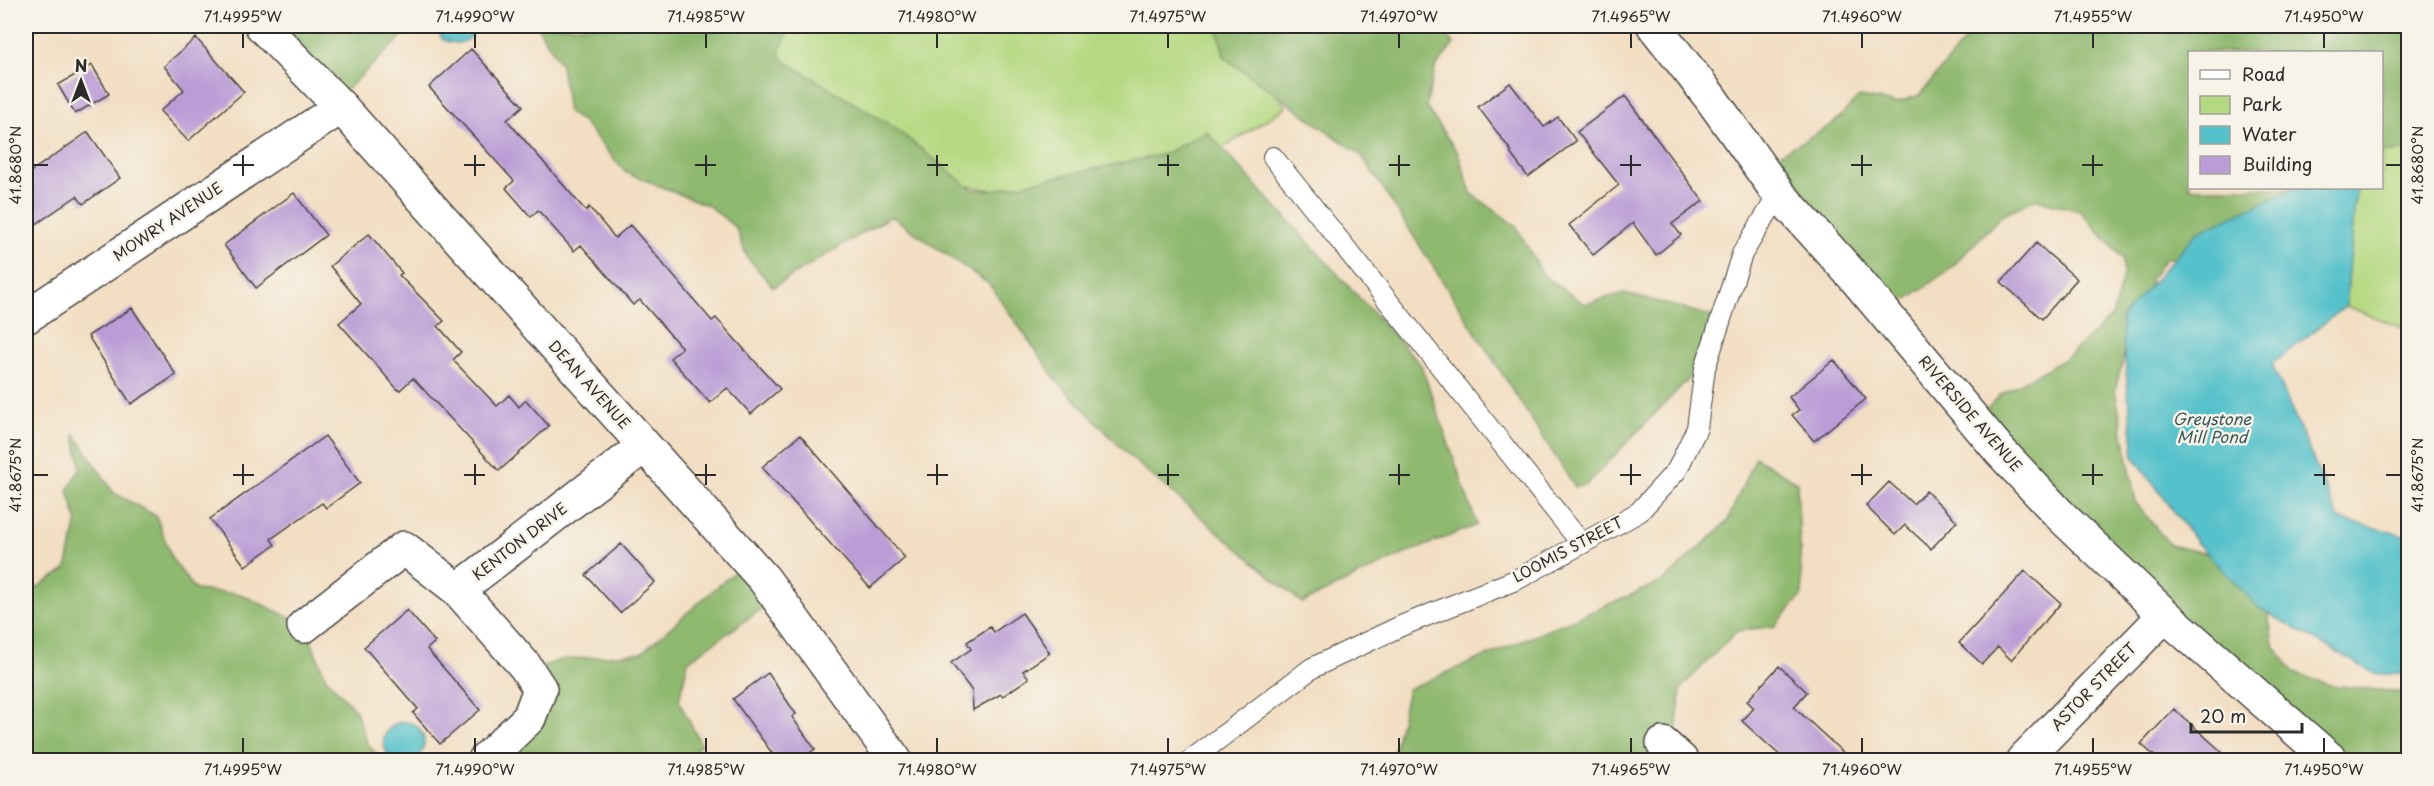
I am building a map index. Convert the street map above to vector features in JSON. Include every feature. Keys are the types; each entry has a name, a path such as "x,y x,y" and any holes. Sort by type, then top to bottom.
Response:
{"street":[{"name":"DEAN AVENUE","path":"262,26 340,107 764,579 895,760"},
{"name":"RIVERSIDE AVENUE","path":"1654,26 1779,195 1855,278 2000,451 2061,516 2166,615 2331,760"},
{"name":"MOWRY AVENUE","path":"26,317 340,107"},
{"name":"KENTON DRIVE","path":"485,760 529,718 540,689 525,666 458,590 644,446"},
{"path":"304,626 404,548 458,590"},
{"name":"ASTOR STREET","path":"2023,760 2166,615"}],"lane":[{"path":"1273,157 1582,544"},
{"name":"LOOMIS STREET","path":"1191,760 1312,668 1401,626 1518,579 1639,512 1677,470 1697,428 1706,368 1742,254 1779,195"}],"green space":[{"path":"283,26 413,26 341,95"},
{"path":"537,26 791,26 779,51 784,61 892,126 973,190 994,190 1165,154 1206,131 1421,365 1477,525 1397,557 1302,603 1129,456 1057,381 990,285 891,216 773,287 747,257 736,228 709,206 625,172 583,122 568,112 561,65"},
{"path":"780,26 1223,26 1286,107 1202,162 1033,196 949,183 847,128 761,40"},
{"path":"1213,26 1438,26 1454,44 1435,68 1426,107 1458,153 1471,193 1516,226 1543,275 1585,304 1624,293 1719,318 1697,370 1586,485 1575,487 1362,156 1225,58 1218,32"},
{"path":"1976,26 2408,26 2408,150 2383,153 2383,51 2188,51 2188,189 2308,189 2239,254 2166,258 2150,279 2147,329 2124,355 2115,390 2136,503 2170,545 2245,563 2266,598 2273,644 2294,673 2330,685 2408,693 2408,760 2318,760 1970,428 2000,395 2068,357 2112,316 2123,277 2123,259 2080,211 2035,199 2002,215 1950,269 1879,319 1753,169 1833,124 1859,97 1896,103 1920,95"},
{"path":"2408,26 2408,330 2346,306 2356,189 2383,189 2383,51"},
{"path":"74,433 114,493 156,516 172,559 195,590 240,594 304,624 326,678 356,711 368,745 382,760 26,760 26,595 66,569 77,521 68,490 81,467"},
{"path":"1755,457 1797,482 1802,595 1775,626 1737,631 1681,688 1673,760 1392,760 1408,689 1664,581 1727,522"},
{"path":"748,560 777,598 688,661 679,701 701,744 686,760 490,760 541,711 527,673 560,660 641,653"}],"water":[{"path":"436,26 476,26 467,40 453,43 442,39"},
{"name":"Greystone Mill Pond","path":"2294,189 2356,189 2346,306 2272,364 2339,519 2408,536 2408,672 2377,675 2259,608 2197,543 2134,457 2121,318 2197,232"},
{"path":"404,722 412,723 418,728 423,734 423,750 418,756 412,761 404,762 396,761 390,756 385,750 384,742 385,734 390,728 396,723"}],"building":[{"path":"196,38 244,92 188,141 160,111 184,90 164,66"},
{"path":"471,49 523,106 507,120 586,211 589,207 615,238 630,225 712,321 716,318 780,389 751,414 727,388 710,403 670,358 682,348 640,300 633,305 581,245 574,251 538,210 531,217 506,188 514,181 429,87"},
{"path":"92,65 109,94 75,114 58,85"},
{"path":"1510,83 1544,127 1558,117 1576,141 1528,177 1478,107"},
{"path":"1625,96 1703,201 1672,224 1681,235 1656,255 1633,223 1593,255 1569,225 1619,185 1577,132"},
{"path":"88,132 120,178 83,204 77,196 26,231 26,175"},
{"path":"294,193 326,235 256,288 224,245"},
{"path":"369,234 402,273 399,275 444,321 438,326 461,352 453,360 497,406 509,395 519,407 526,400 549,426 499,471 413,378 399,391 339,323 361,304 330,266"},
{"path":"2036,243 2077,279 2042,319 2001,282"},
{"path":"132,308 176,375 131,404 88,336"},
{"path":"1834,360 1866,399 1814,441 1792,415 1799,410 1789,397"},
{"path":"800,435 905,558 870,588 762,467"},
{"path":"325,436 360,483 326,508 322,503 271,539 275,545 245,566 210,519"},
{"path":"1889,482 1913,504 1926,491 1957,521 1931,549 1905,525 1895,535 1866,506"},
{"path":"621,544 655,582 620,613 586,575"},
{"path":"2025,571 2061,603 2011,660 1998,647 1982,664 1959,643"},
{"path":"407,610 435,642 427,649 480,710 440,744 413,713 418,709 364,647"},
{"path":"1022,613 1050,653 1023,671 1029,678 1003,696 1001,694 973,710 972,691 951,663 971,649 967,642 990,627 994,632"},
{"path":"1779,666 1807,692 1794,707 1851,760 1785,760 1742,721 1754,708 1747,701"},
{"path":"768,673 796,714 792,717 815,749 800,760 777,760 733,699"},
{"path":"2174,709 2231,760 2159,760 2141,744"}]}
